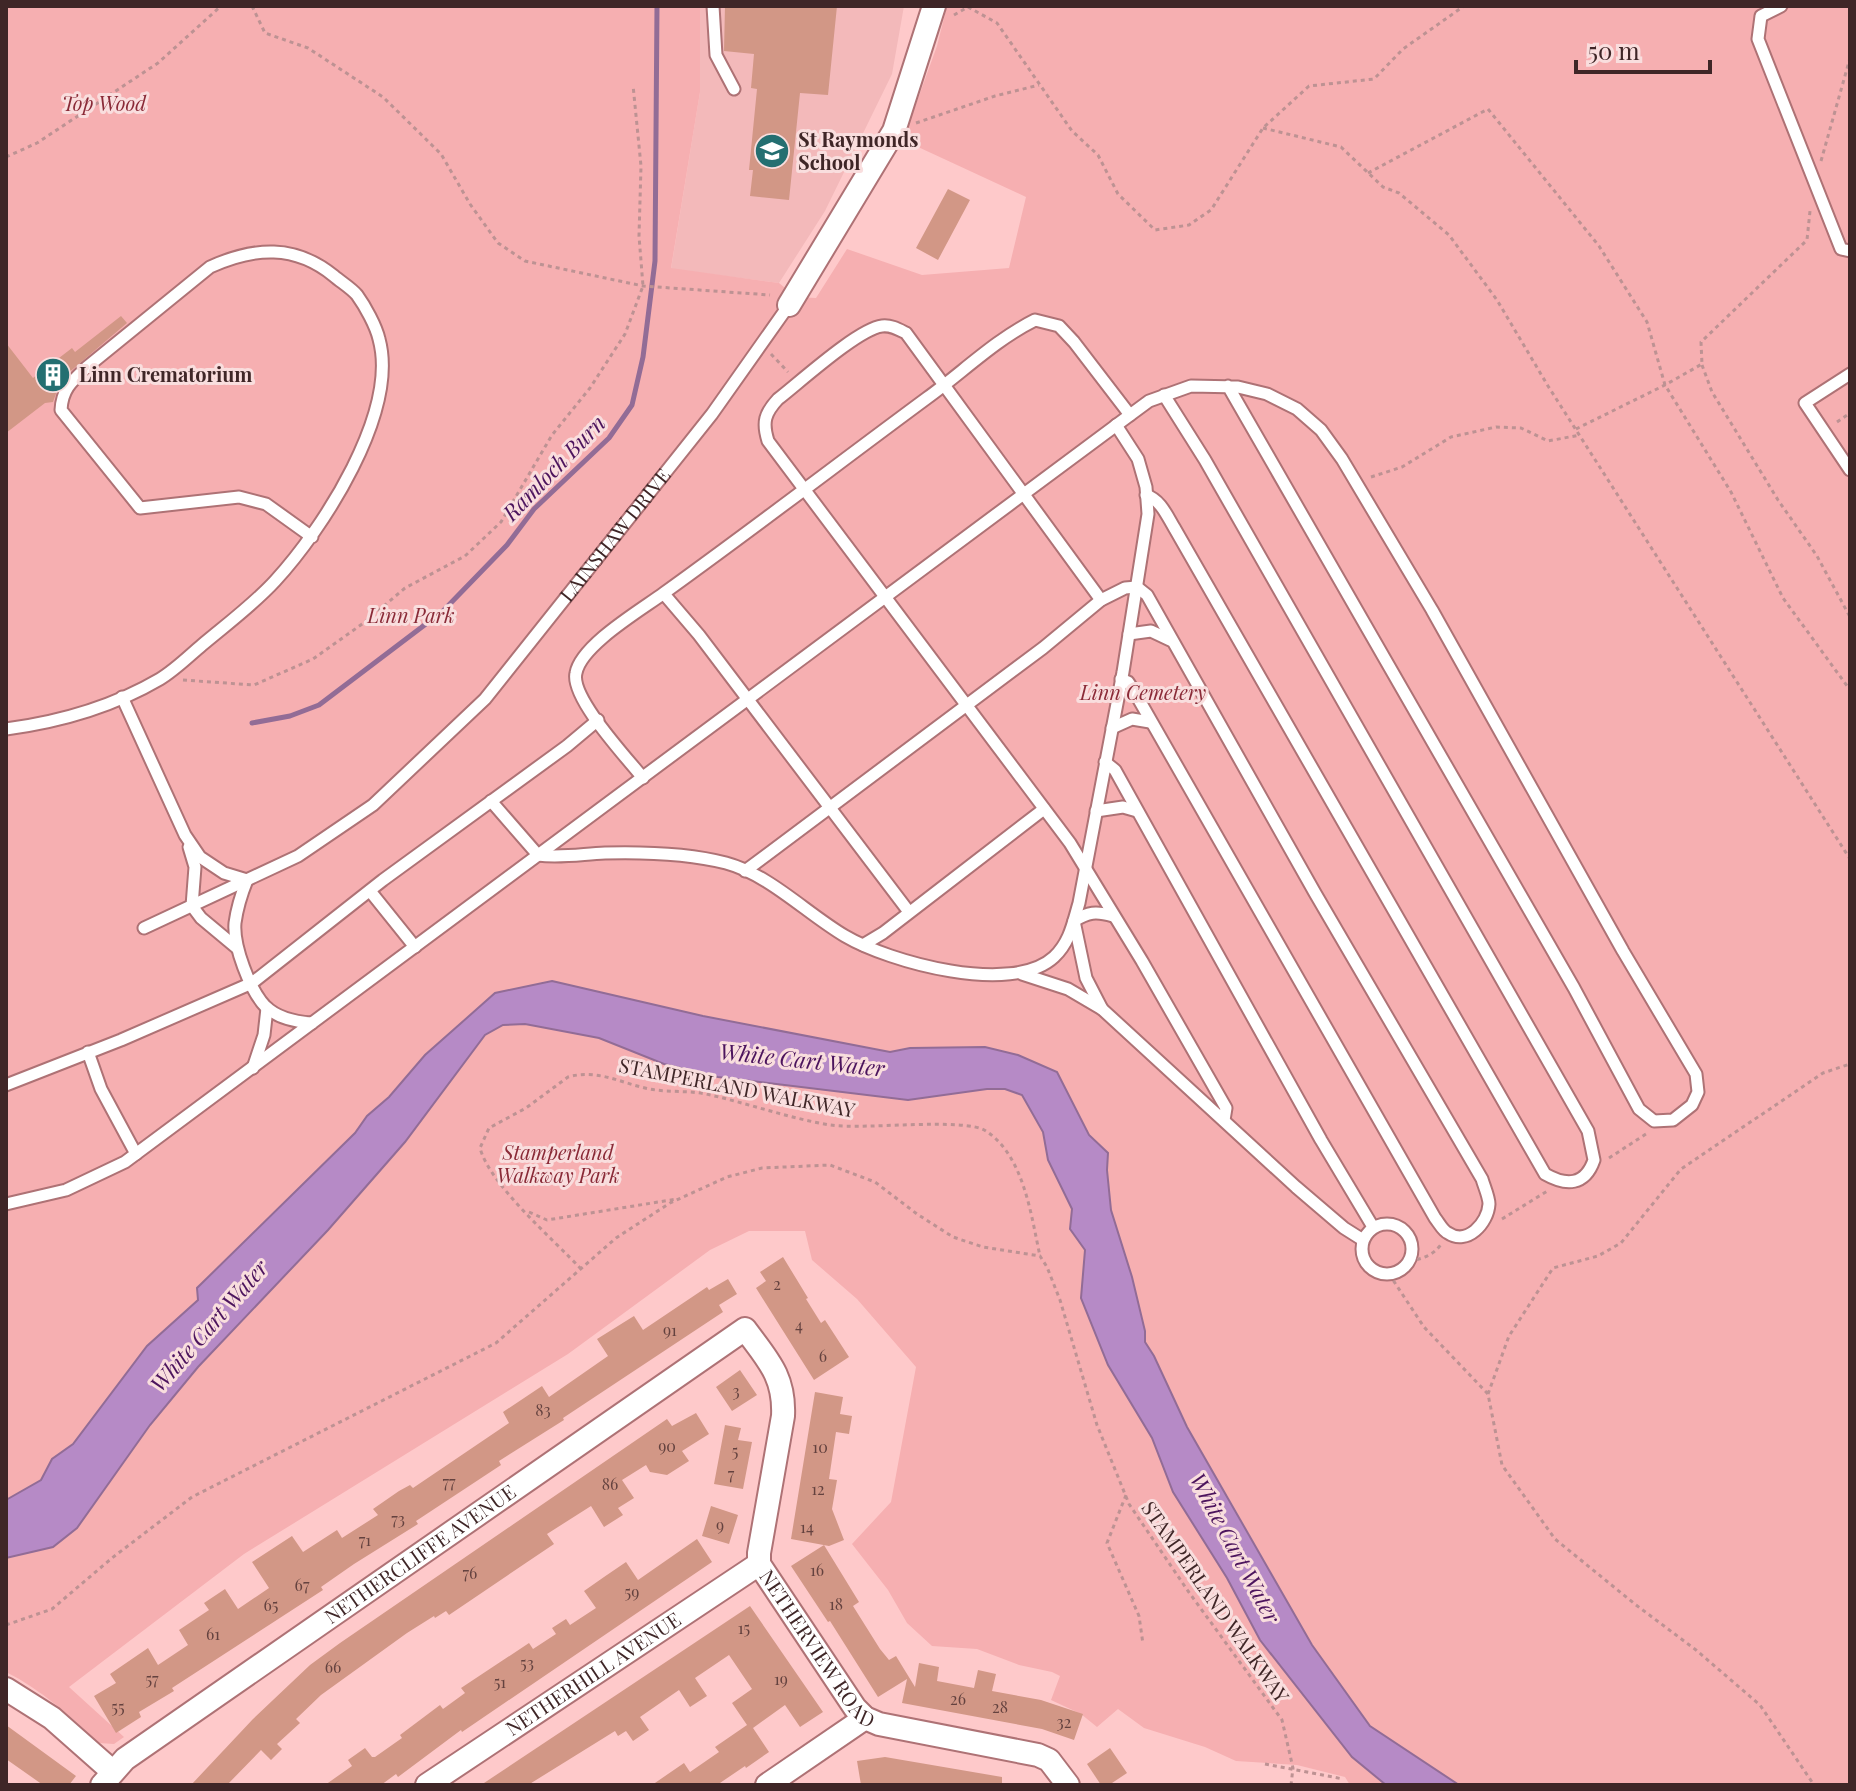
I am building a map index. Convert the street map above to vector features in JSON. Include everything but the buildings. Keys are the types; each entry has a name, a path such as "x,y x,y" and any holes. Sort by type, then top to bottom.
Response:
{"street":[{"name":"LAINSHAW DRIVE","path":"792,301 894,131 934,6"},
{"name":"NETHERVIEW ROAD","path":"745,1329 780,1378 784,1395 759,1564 855,1708 865,1718 879,1724 1038,1755 1049,1760 1068,1785"},
{"name":"NETHERCLIFFE AVENUE","path":"107,1778 138,1750 745,1329"},
{"name":"NETHERHILL AVENUE","path":"427,1785 759,1564"},
{"path":"6,1689 52,1718 107,1778"},
{"path":"767,1785 865,1718"}],"lane":[{"path":"713,6 716,55 734,89"},
{"path":"1781,6 1761,16 1758,39 1841,249 1850,251"},
{"path":"6,729 50,723 122,697 161,678 274,582 312,537 344,487 374,418 381,371 379,338 357,295 320,264 278,250 234,256 210,267 87,367 68,384 62,396 61,410 140,508 239,497 266,504 312,537"},
{"name":"LAINSHAW DRIVE","path":"144,928 298,856 373,805 485,699 712,414 792,301"},
{"path":"643,778 576,689 576,668 599,642 1021,327 1035,320 1059,326 1130,415"},
{"path":"1101,600 906,333 892,326 880,326 859,337 767,411 763,426 768,441 1085,867 1226,1108 1224,1120"},
{"path":"1850,374 1805,403 1850,470"},
{"path":"6,1204 66,1190 136,1154 1116,425 1149,401 1191,386 1228,386 1267,394 1297,409 1321,430 1356,483 1432,610 1623,951 1696,1074 1698,1092 1692,1105 1673,1120 1654,1121 1639,1109 1574,988 1228,386"},
{"path":"1146,495 1160,505 1175,529 1530,1151 1545,1174 1557,1181 1571,1183 1584,1176 1594,1160 1588,1131 1205,460 1164,395"},
{"path":"491,801 538,855 656,854 697,857 729,864 745,871 845,936 881,954 920,966 966,973 1017,973 1033,970 1053,958 1069,938 1074,921 1121,679 1148,514 1138,459 1116,425"},
{"path":"745,871 1043,648 1101,600 1125,588 1137,587 1147,595 1482,1179 1489,1203 1485,1218 1475,1233 1463,1237 1448,1234 1435,1218 1128,682 1121,679"},
{"path":"664,594 699,635 909,912"},
{"path":"1129,634 1151,631 1172,641"},
{"path":"122,697 185,835 195,867 192,906 201,918 237,948"},
{"path":"1112,728 1132,719 1150,722"},
{"path":"6,1085 252,983 598,720"},
{"path":"1105,762 1115,770 1321,1140 1373,1227"},
{"path":"1096,811 1123,807 1137,811"},
{"path":"863,945 1044,809"},
{"path":"185,835 200,857 224,873 247,880 239,901 235,927 237,948 267,1008 293,1022 312,1023"},
{"path":"370,891 415,947"},
{"path":"1074,921 1086,913 1099,912 1113,916"},
{"path":"1074,921 1086,978 1102,1009"},
{"path":"1017,973 1068,989 1102,1009 1296,1187 1363,1240"},
{"path":"253,1068 264,1035 267,1008"},
{"path":"88,1052 101,1089 136,1154"},
{"path":"1389,1223 1404,1230 1412,1245 1409,1261 1397,1272 1389,1274 1373,1270 1362,1257 1363,1240 1373,1227 1389,1223"}],"path":[{"path":"6,157 37,143 158,63 221,6"},
{"path":"252,6 265,33 308,48 383,97 441,154 470,204 498,243 525,261 643,286 792,301"},
{"path":"929,28 968,7 997,23 1072,131 1098,155 1118,194 1155,230 1189,225 1211,210 1263,128 1309,86 1374,79 1403,49 1464,6"},
{"path":"1813,177 1824,157 1850,58"},
{"path":"161,678 254,685 313,659 365,622 405,588 465,556 501,522 552,435 590,388 625,334 643,286 639,236 641,166 633,85"},
{"path":"894,131 995,96 1039,85"},
{"path":"1368,173 1488,109 1599,246 1647,322 1665,385 1731,492 1783,598 1850,690"},
{"path":"1263,128 1341,147 1383,187 1399,193 1449,235 1497,300 1850,859"},
{"path":"1810,209 1807,240 1701,342 1702,364 1712,392 1778,500 1817,556 1850,617"},
{"path":"762,344 799,383"},
{"path":"1576,429 1702,364"},
{"path":"1356,483 1402,467 1451,437 1496,427 1521,428 1548,441 1580,435"},
{"path":"1814,1785 1760,1705 1696,1650 1555,1539 1502,1465 1488,1394 1509,1336 1553,1268 1598,1256 1621,1243 1681,1169 1823,1073 1850,1064"},
{"name":"STAMPERLAND WALKWAY","path":"581,1269 493,1175 482,1157 480,1142 489,1128 526,1108 568,1077 594,1075 648,1089 703,1093 831,1125 875,1128 967,1123 985,1130 1008,1149 1017,1166 1040,1256 1060,1300 1097,1425 1126,1495 1188,1591 1282,1720 1293,1768 1291,1785"},
{"path":"1594,1160 1606,1159 1645,1136 1654,1121"},
{"path":"6,1625 52,1609 192,1497 496,1343 616,1238 681,1198 727,1177 762,1168 830,1165 875,1182 953,1237 983,1247 1040,1256"},
{"path":"1485,1218 1504,1220 1544,1195 1557,1181"},
{"path":"525,1210 547,1220 681,1198"},
{"path":"1409,1261 1422,1259 1437,1250 1448,1234"},
{"path":"1389,1274 1424,1327 1488,1394"},
{"path":"1126,1495 1107,1543 1139,1616 1143,1644"},
{"path":"1265,1764 1343,1779"}],"shaded area":[{"name":"St Raymonds School","path":"700,6 904,6 892,74 825,211 779,283 671,269 700,92"}],"green space":[{"path":"6,6 700,6 700,92 671,268 779,283 796,297 816,298 847,249 922,275 1009,268 1026,197 903,140 937,46 947,6 1850,6 1850,1785 1459,1785 1370,1726 1316,1651 1407,1785 1350,1785 1345,1777 1297,1765 1236,1761 1205,1747 1144,1728 1118,1709 1097,1727 1081,1714 1051,1700 1060,1676 1052,1672 1019,1665 977,1649 932,1646 907,1623 888,1590 852,1544 891,1502 916,1367 857,1299 812,1260 805,1231 749,1231 710,1250 568,1354 244,1554 69,1687 124,1737 114,1744 99,1743 44,1695 6,1672","holes":["1187,1460 1227,1495 1311,1643"]}],"water":[{"name":"White Cart Water","path":"552,981 703,1016 890,1052 910,1048 985,1047 1018,1055 1057,1072 1089,1135 1108,1153 1111,1210 1132,1277 1145,1342 1187,1427 1312,1645 1370,1726 1459,1785 1386,1785 1352,1757 1260,1640 1227,1578 1173,1492 1152,1438 1108,1365 1081,1298 1085,1250 1070,1229 1072,1209 1048,1160 1043,1132 1022,1095 1005,1089 908,1100 718,1077 664,1064 599,1038 525,1024 503,1025 485,1035 405,1142 328,1230 198,1367 150,1425 77,1528 53,1547 6,1558 6,1500 41,1480 52,1459 73,1444 147,1346 198,1300 197,1288 355,1133 367,1116 389,1097 425,1055 495,993"}],"waterway":[{"name":"Ramloch Burn","path":"252,723 290,716 319,705 443,611 507,545 534,509 609,438 632,405 643,357 655,261 657,6"}],"place":[{"name":"St Raymonds School","path":"772,151"},
{"name":"Linn Crematorium","path":"53,375"}],"park label":[{"name":"Top Wood","path":"104,104"},
{"name":"Linn Park","path":"411,616"},
{"name":"Linn Cemetery","path":"1143,693"},
{"name":"Stamperland Walkway Park","path":"558,1164"}]}
